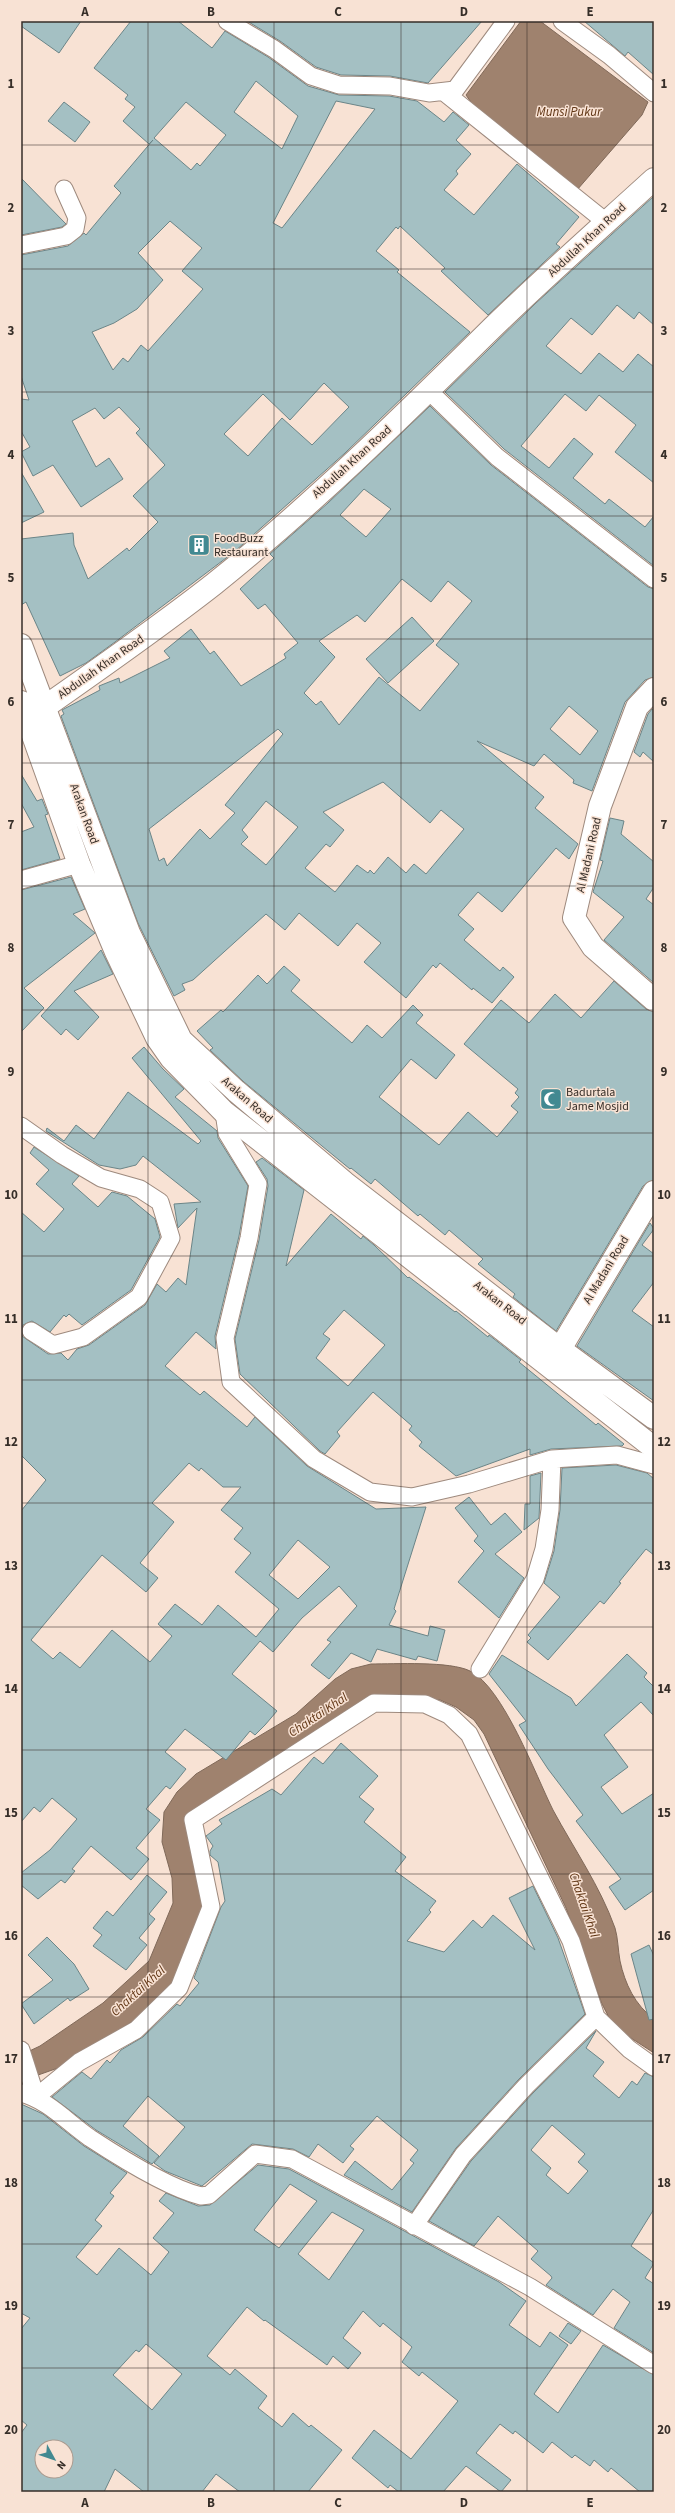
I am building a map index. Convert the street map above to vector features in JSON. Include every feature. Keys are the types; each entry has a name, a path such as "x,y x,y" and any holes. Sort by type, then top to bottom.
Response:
{"main road":[{"name":"Abdullah Khan Road","path":"31,709 133,646 215,583 429,391 488,332 654,179"},
{"name":"Arakan Road","path":"21,645 31,709 79,864 116,952 157,1038 171,1058 224,1112 654,1448"},
{"name":"Al Madani Road","path":"654,689 638,707 600,806 574,918 593,947 654,1000"},
{"name":"Arakan Road","path":"31,709 129,933 181,1040 236,1091 345,1183 560,1349 654,1418"},
{"name":"Al Madani Road","path":"560,1349 654,1192"}],"street":[{"path":"226,21 274,49 311,76 339,85 390,86 429,94 455,90 506,21"},
{"path":"562,21 609,55 654,92"},
{"path":"444,92 606,222"},
{"path":"21,245 66,236 75,230 77,218 64,189"},
{"path":"429,391 497,457 654,579"},
{"path":"21,880 79,864"},
{"path":"224,1112 227,1133 258,1184 249,1238 225,1338 231,1382 314,1459 370,1492 412,1497 469,1484 552,1459 617,1455 654,1465"},
{"path":"21,1126 62,1155 102,1178 140,1189 160,1202 171,1238 139,1297 83,1337 52,1345 31,1332"},
{"path":"480,1669 535,1579 544,1549 550,1510 552,1459"},
{"path":"30,2093 79,2062 136,2030 179,1988 211,1907 193,1820 374,1703 425,1704 449,1714 470,1734 571,1941 596,2017 629,2049 654,2066"},
{"path":"414,2226 462,2155 526,2086 596,2017"},
{"path":"21,2050 30,2093 90,2138 142,2169 193,2194 209,2195 255,2154 292,2159 414,2226 530,2287 654,2365"}],"water":[{"name":"Munsi Pukur","path":"521,21 540,21 648,102 642,115 577,190 473,105 466,95"},
{"name":"Chaktai Khal","path":"371,1664 436,1664 461,1668 470,1671 482,1680 494,1695 518,1734 553,1810 594,1882 609,1912 615,1928 620,1961 628,1986 636,2001 654,2019 654,2053 614,2027 602,2004 566,1908 484,1734 474,1720 456,1707 440,1700 378,1698 194,1815 203,1907 172,1985 138,2018 58,2068 21,2081 21,2055 40,2046 103,2003 149,1961 173,1903 172,1878 162,1842 164,1812 177,1792 196,1774 296,1714 335,1679 351,1669"}],"building":[{"path":"21,21 81,21 59,53 21,26"},
{"path":"131,21 178,21 212,48 225,31 268,57 308,86 339,95 389,96 417,101 444,122 453,112 469,125 456,140 471,154 456,171 458,174 444,190 474,215 517,164 579,217 556,244 560,247 488,315 441,271 445,268 400,226 398,229 396,227 376,251 399,270 397,272 470,332 345,453 234,552 86,663 60,676 26,602 21,605 21,539 73,533 74,545 88,579 127,548 129,551 158,522 133,496 165,465 136,433 140,429 119,407 104,419 95,408 72,421 96,467 109,458 123,479 81,507 53,465 33,476 21,452 30,447 21,431 21,399 29,400 21,376 21,255 68,246 84,233 86,235 121,193 114,186 153,140 149,144 123,121 135,107 125,99 128,95 94,68","holes":["256,81 298,116 282,149 234,112","336,101 375,109 282,228 273,223","186,102 226,135 200,166 197,163 191,170 154,138","170,221 202,248 182,271 203,289 148,351 141,345 128,362 123,358 113,370 92,332 114,323 137,309 163,280 138,253","324,383 349,407 312,445 282,418 248,456 224,434 263,394 290,420"]},
{"path":"247,21 482,21 428,83 390,76 341,75 316,67 280,41"},
{"path":"584,21 654,21 654,75 628,52 625,56"},
{"path":"64,102 90,122 75,142 48,121"},
{"path":"21,178 66,224 62,227 21,235"},
{"path":"654,196 654,325 639,312 634,319 617,305 592,335 571,318 546,346 581,374 599,353 623,372 638,354 654,367 654,483 615,452 636,425 599,395 586,411 565,394 521,446 549,468 574,438 593,454 573,478 605,504 609,499 645,527 654,516 654,566 504,449 445,392 536,303"},
{"path":"430,406 491,465 648,587 654,589 654,677 645,680 625,702 592,791 573,783 574,780 544,754 534,766 477,741 544,797 535,808 578,844 569,859 556,848 502,912 478,892 458,915 474,929 464,940 500,971 503,967 514,977 492,1003 473,988 472,990 440,963 436,968 433,965 406,998 364,962 381,943 357,923 338,946 299,913 285,930 266,914 193,980 182,984 185,990 174,996 138,923 61,716 64,714 62,710 100,690 99,686 119,678 120,683 170,658 164,651 191,629 210,654 214,651 241,686 286,658 284,654 298,643 265,604 258,609 240,589 274,558 270,554 328,503","holes":["364,489 391,509 366,537 340,515","402,579 431,602 448,581 472,601 436,645 459,664 420,711 379,677 339,725 321,701 316,705 304,693 335,657 319,641 357,615 365,622","569,706 598,731 580,755 550,729","278,729 283,734 225,805 235,813 210,839 200,829 167,866 164,858 159,861 149,829","383,782 430,823 441,810 464,829 426,874 414,864 406,873 388,857 374,874 370,870 368,873 357,865 335,892 305,868 326,844 330,847 344,830 323,812","266,801 298,827 266,865 241,844 248,837 242,830"]},
{"path":"21,472 44,512 21,523"},
{"path":"412,617 434,641 388,683 366,659"},
{"path":"652,709 654,710 654,762 643,752 640,757 634,752 648,714"},
{"path":"21,774 37,801 42,799 48,814 45,815 60,859 21,870 21,832 34,827 21,803"},
{"path":"610,818 624,821 621,834 654,862 654,887 646,899 654,905 654,983 604,940 624,917 593,892 603,861 600,860"},
{"path":"71,877 85,909 73,914 95,933 24,988 44,1008 21,1032 21,890"},
{"path":"101,950 113,974 74,991 99,1017 78,1040 66,1029 61,1035 41,1016"},
{"path":"284,966 300,980 291,991 352,1043 367,1025 382,1038 413,1005 423,1015 416,1023 455,1055 436,1079 411,1059 379,1097 439,1145 468,1112 497,1137 518,1112 511,1106 519,1097 515,1093 518,1089 464,1044 501,1000 529,1023 555,994 581,1018 614,981 646,1009 654,1012 654,1180 643,1186 556,1331 513,1297 515,1294 478,1264 483,1259 449,1230 445,1235 420,1214 418,1216 375,1179 371,1184 351,1168 350,1169 244,1082 210,1050 213,1048 197,1031 221,1010 223,1012 258,975 267,984"},
{"path":"144,1047 163,1069 184,1089 175,1097 217,1131 218,1138 248,1186 239,1236 215,1336 216,1349 196,1332 165,1366 200,1395 204,1391 247,1427 255,1417 307,1466 376,1509 426,1507 394,1609 396,1611 389,1625 428,1636 430,1626 445,1630 437,1661 418,1656 416,1660 377,1649 371,1662 351,1653 329,1679 311,1665 331,1642 327,1640 357,1606 339,1586 302,1618 273,1652 260,1641 232,1674 277,1711 255,1735 250,1731 226,1760 185,1729 165,1752 186,1769 170,1789 166,1786 146,1809 160,1820 136,1848 149,1859 131,1880 91,1846 72,1869 75,1871 65,1883 61,1880 38,1899 21,1885 21,1873 50,1850 77,1819 52,1798 40,1812 34,1807 21,1822 21,1511 46,1480 21,1455 21,1212 44,1232 64,1209 36,1184 49,1170 30,1153 34,1147 79,1176 72,1184 98,1207 112,1192 127,1196 155,1219 160,1237 131,1290 82,1325 69,1314 66,1317 64,1315 50,1332 32,1321 23,1325 22,1336 48,1354 61,1353 68,1360 77,1349 89,1345 145,1305 157,1284 166,1292 178,1278 186,1285 197,1208 178,1228 174,1204 201,1202 143,1156 136,1165 120,1169 99,1165 46,1131 47,1128 64,1141 76,1125 94,1139 128,1092 198,1144 201,1141 132,1058","holes":["189,1463 199,1471 201,1468 223,1487 241,1487 221,1510 243,1528 234,1539 251,1553 235,1572 279,1609 256,1637 218,1605 202,1625 175,1604 158,1624 172,1636 150,1662 112,1630 80,1668 60,1652 53,1659 31,1640 102,1555 146,1592 158,1578 140,1563 174,1522 152,1503","298,1540 330,1567 298,1599 269,1575"]},
{"path":"262,1158 304,1190 286,1266 331,1214 361,1239 363,1236 374,1245 408,1278 409,1277 455,1312 456,1311 488,1337 489,1335 521,1360 519,1362 596,1425 598,1423 624,1444 622,1446 551,1449 530,1455 530,1449 456,1476 419,1446 422,1442 409,1430 412,1426 373,1392 337,1432 340,1436 325,1454 320,1451 240,1374 235,1339 259,1240 268,1186 267,1179 256,1162","holes":["344,1310 385,1345 348,1386 316,1358 330,1339 323,1334"]},
{"path":"650,1223 654,1229 642,1245 654,1254 654,1282 632,1311 654,1327 654,1401 577,1346"},
{"path":"616,1465 647,1473 654,1479 654,1555 646,1549 619,1582 621,1583 604,1604 600,1601 548,1660 527,1642 531,1638 528,1635 560,1597 544,1583 554,1551 560,1510 562,1468"},
{"path":"541,1473 539,1518 524,1530 525,1504 530,1504 530,1476"},
{"path":"469,1497 491,1525 505,1513 522,1532 495,1554 524,1578 499,1618 458,1582 484,1551 474,1541 478,1536 455,1508"},
{"path":"627,1654 647,1673 644,1677 654,1687 654,1716 641,1702 604,1735 628,1767 601,1787 622,1814 654,1793 654,1890 625,1910 609,1887 621,1879 576,1821 583,1815 548,1769 519,1725 526,1721 489,1674 502,1655 571,1698 576,1706"},
{"path":"341,1743 378,1776 359,1797 374,1809 364,1822 406,1857 395,1871 436,1901 429,1910 431,1912 407,1941 444,1952 473,1920 482,1928 493,1915 535,1950 509,1898 533,1886 558,1938 585,2014 519,2079 456,2148 412,2212 344,2175 355,2161 392,2190 414,2163 410,2160 418,2150 377,2116 350,2146 354,2149 343,2163 318,2144 309,2157 293,2149 252,2144 202,2186 165,2171 154,2163 185,2127 148,2096 123,2126 159,2156 152,2164 96,2130 52,2097 82,2072 91,2079 107,2060 110,2063 121,2050 143,2037 177,2004 180,2006 199,1983 194,1978 221,1907 225,1901 218,1862 210,1855 210,1851 213,1846 206,1836 222,1824 219,1820 272,1789 281,1795 314,1757 323,1764"},
{"path":"147,1875 167,1892 149,1914 155,1919 139,1938 147,1945 126,1970 93,1946 102,1935 93,1928 107,1911 113,1916"},
{"path":"47,1937 74,1964 89,1989 70,2001 68,1998 34,2024 21,2004 53,1980 28,1955"},
{"path":"649,1945 654,1956 654,2019 649,2020 631,1954"},
{"path":"596,2031 586,2048 604,2062 593,2076 619,2098 632,2081 637,2085 645,2073 654,2077 654,2209 631,2246 654,2263 645,2278 654,2284 654,2353 614,2328 630,2302 613,2289 593,2315 546,2285 552,2278 551,2276 531,2259 538,2251 498,2216 474,2246 429,2221 471,2161 533,2093","holes":["552,2125 585,2154 578,2162 588,2171 568,2194 546,2175 551,2168 531,2150"]},
{"path":"21,2104 43,2114 84,2146 127,2173 110,2193 114,2196 95,2220 102,2226 76,2257 97,2275 119,2248 151,2275 169,2252 153,2238 174,2213 159,2201 166,2193 198,2206 210,2205 258,2165 289,2169 499,2282 526,2301 509,2325 540,2347 550,2332 568,2345 534,2394 558,2413 603,2345 654,2375 654,2492 640,2492 611,2468 608,2472 594,2460 590,2466 575,2455 572,2458 552,2442 543,2453 515,2431 513,2434 500,2424 476,2453 511,2480 501,2492 466,2466 443,2492 399,2492 390,2485 388,2488 352,2458 374,2430 411,2459 458,2401 422,2372 419,2376 402,2362 412,2347 383,2323 380,2327 363,2311 343,2338 361,2353 348,2369 333,2356 327,2365 265,2320 264,2321 247,2307 207,2356 230,2375 235,2369 267,2396 258,2408 282,2427 293,2413 309,2427 311,2425 342,2450 308,2492 240,2492 216,2474 202,2492 144,2492 115,2469 104,2492 21,2492 21,2433 27,2425 21,2420 21,2329 30,2318 21,2313","holes":["290,2184 317,2201 279,2248 254,2230","332,2212 364,2230 329,2280 298,2254","146,2344 182,2374 152,2410 113,2375 136,2350 139,2352"]},
{"path":"568,2323 581,2331 571,2344 559,2336"}],"place":[{"name":"FoodBuzz Restaurant","path":"199,545"},
{"name":"Badurtala Jame Mosjid","path":"551,1099"}]}
